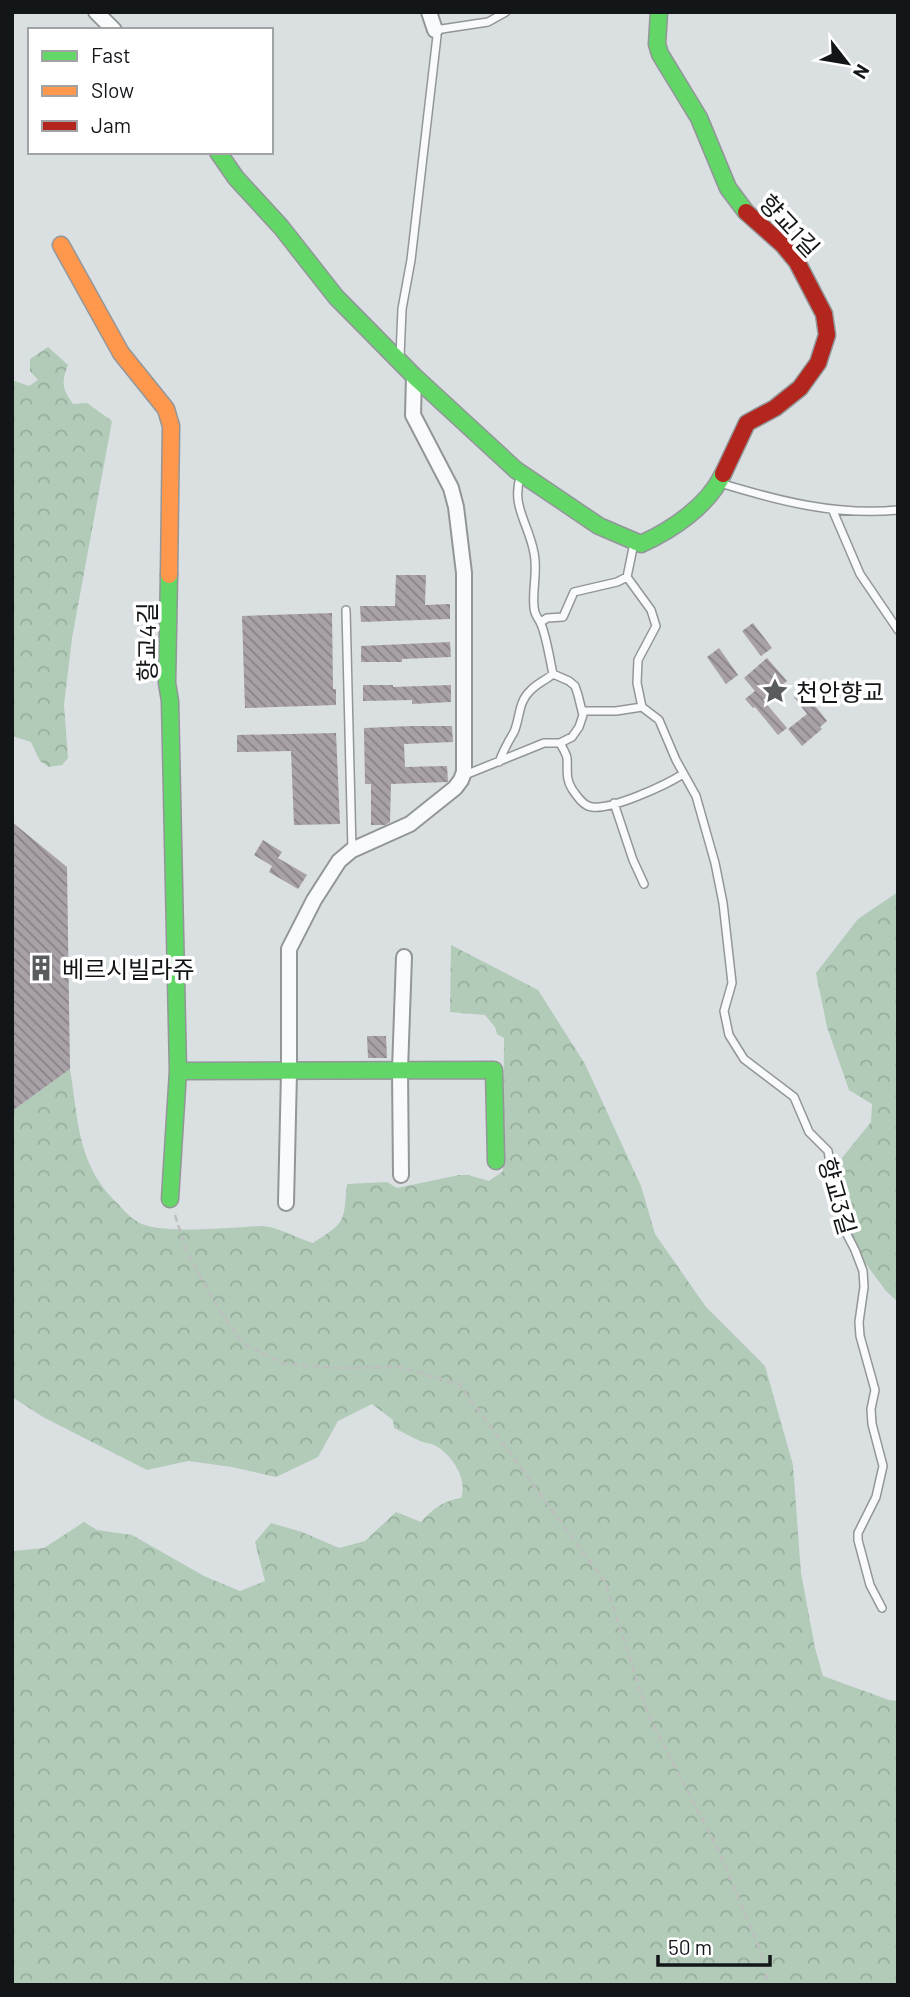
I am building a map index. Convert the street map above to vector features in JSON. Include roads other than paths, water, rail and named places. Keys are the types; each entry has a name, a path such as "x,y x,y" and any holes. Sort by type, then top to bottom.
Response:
{"street":[{"path":"96,12 112,28"},
{"path":"429,12 435,30"},
{"name":"향교1길","path":"634,542 641,544 652,541 667,532 710,495 719,483 747,423 773,409 802,388 826,346 828,333 823,307 808,285 802,267 733,197 697,116 660,54 656,32 659,12"},
{"path":"219,154 236,178 281,227 336,297 414,376 521,474 599,526 634,542"},
{"name":"향교4길","path":"61,245 121,354 166,409 170,418 172,439 167,683 170,701 178,1071 170,1199"},
{"path":"286,1203 289,949 314,900 340,860 352,850 410,824 454,788 462,776 464,573 451,488 413,415 414,376"},
{"path":"401,1175 400,1070 404,957"},
{"path":"178,1071 494,1070 496,1161"}],"lane":[{"path":"400,362 402,309 411,260 431,100 437,36 435,30 488,22 506,12"},
{"path":"521,474 517,485 518,510 535,553 533,606 535,615 541,622 553,674"},
{"path":"719,483 769,498 833,510 867,513 898,510"},
{"path":"833,510 860,574 898,631"},
{"path":"582,711 616,711 642,707 637,666 639,655 653,633 655,617 627,577 634,542"},
{"path":"541,622 547,618 563,617 574,592 627,577"},
{"path":"346,610 352,850"},
{"path":"462,776 544,743 560,743 572,737 579,727 582,711 575,686 553,674"},
{"path":"499,762 515,730 525,696 553,674"},
{"name":"향교3길","path":"642,707 659,720 701,811 723,903 732,983 724,1011 729,1035 744,1059 794,1097 809,1132 828,1151 841,1223 863,1270 860,1336 875,1390 871,1409 872,1424 883,1466 876,1497 858,1533 858,1540 870,1586 882,1608"},
{"path":"560,743 567,758 567,778 571,788 584,804 592,807 651,791 683,774"},
{"path":"614,803 644,884"}],"place":[{"name":"천안향교","path":"775,691"},
{"name":"베르시빌라쥬","path":"41,968"}]}
